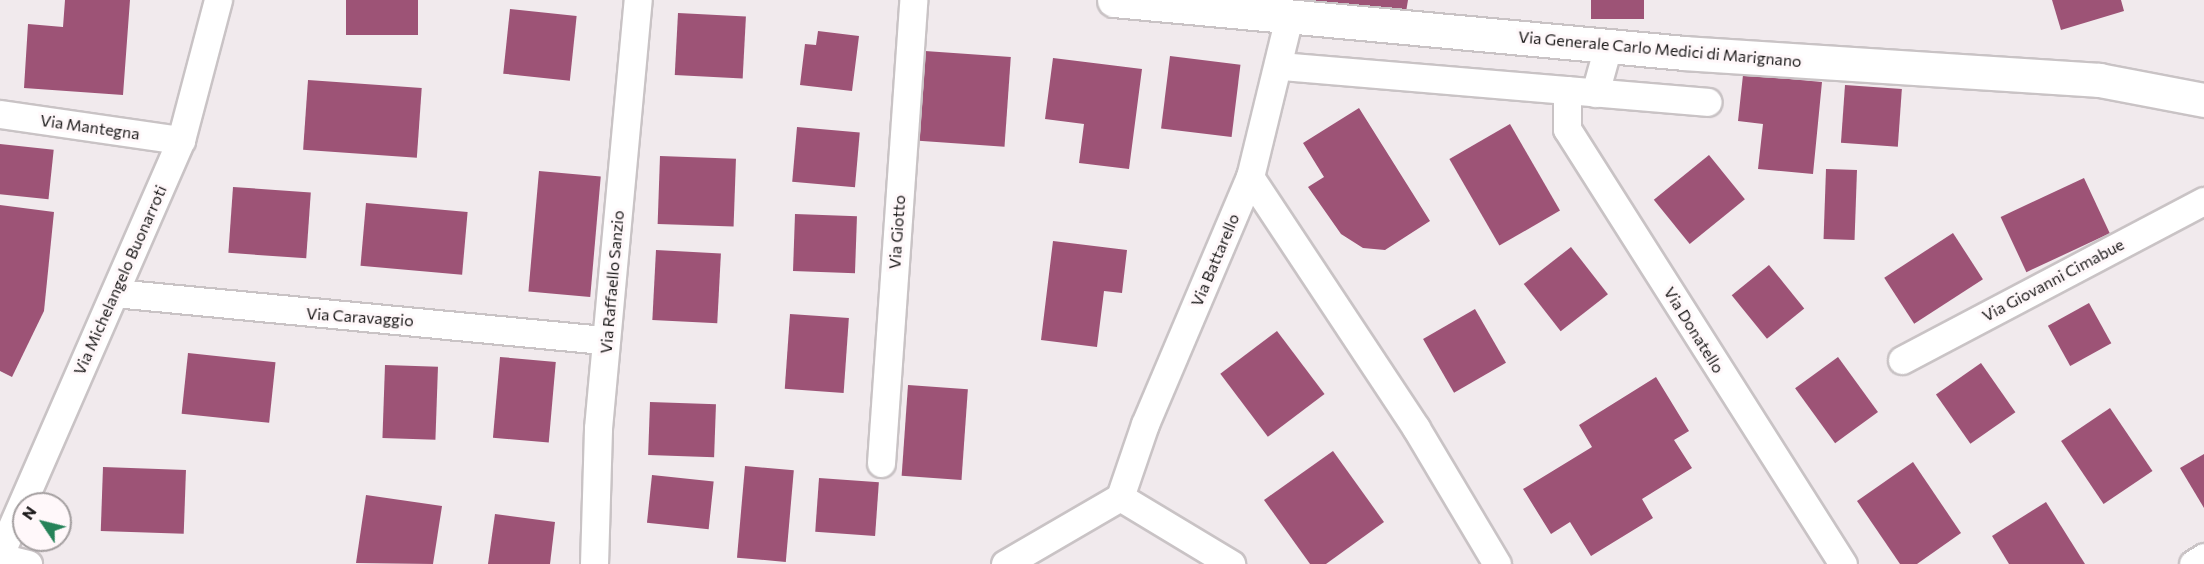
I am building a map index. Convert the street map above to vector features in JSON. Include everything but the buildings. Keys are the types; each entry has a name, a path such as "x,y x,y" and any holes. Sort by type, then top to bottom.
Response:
{"street":[{"name":"Via Michelangelo Buonarroti","path":"0,555 181,140 200,85 218,0"},
{"name":"Via Raffaello Sanzio","path":"594,564 606,340 638,0"},
{"name":"Via Giotto","path":"881,464 913,0"},
{"name":"Via Generale Carlo Medici di Marignano","path":"1114,0 1608,46 2100,80 2204,100"},
{"name":"Via Battarello","path":"1120,497 1145,424 1250,177 1281,66 1289,17"},
{"path":"1594,93 1608,46"},
{"path":"1281,66 1707,102"},
{"name":"Via Donatello","path":"1567,90 1567,129 1843,564"},
{"name":"Via Mantegna","path":"0,114 181,140"},
{"path":"1250,177 1416,428 1497,564"},
{"name":"Via Giovanni Cimabue","path":"1902,360 2204,201"},
{"name":"Via Caravaggio","path":"115,293 606,340"},
{"path":"1005,564 1120,497 1231,564"},
{"path":"0,555 28,564"},
{"path":"2193,564 2204,557"}]}
